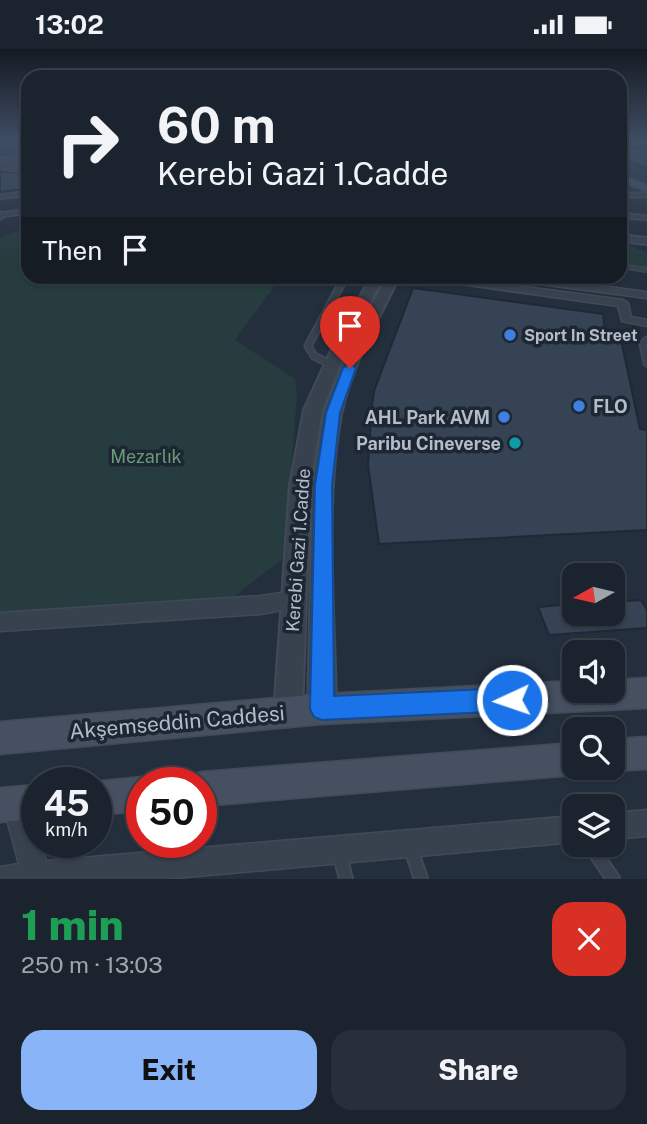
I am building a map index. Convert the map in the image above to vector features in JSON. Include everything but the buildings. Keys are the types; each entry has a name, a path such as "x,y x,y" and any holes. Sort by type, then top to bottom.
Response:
{"main road":[{"name":"Akşemseddin Caddesi","path":"0,738 322,709 647,693"},
{"path":"625,754 647,753"},
{"path":"217,788 562,760"}],"street":[{"path":"0,198 21,194"},
{"path":"627,195 647,195"},
{"path":"0,198 8,205 1,215"},
{"path":"1,215 21,212"},
{"path":"627,216 647,218"},
{"path":"627,238 647,239"},
{"path":"627,240 647,247"},
{"name":"Kerebi Gazi 1.Cadde","path":"288,713 300,485 313,411 332,365 382,284"},
{"name":"Kerebi Gazi 1.Cadde","path":"322,709 323,485 333,413 383,284"},
{"path":"483,284 623,303 626,319 647,323"},
{"path":"0,622 261,605 294,600"},
{"path":"18,804 37,878"},
{"path":"625,825 647,823"},
{"path":"6,879 562,830"}],"lane":[{"path":"627,267 647,270"},
{"path":"332,365 312,354 309,346 341,284"},
{"path":"562,284 647,295"},
{"path":"647,340 643,344 647,363"},
{"path":"410,844 421,879"},
{"path":"338,850 346,879"},
{"path":"598,857 613,879"}],"green space":[{"name":"Mezarlık","path":"21,230 21,284 276,284 235,340 295,379 297,396 284,558 232,598 0,612 0,238"},
{"path":"627,245 647,252 647,268 627,265"}],"place":[{"name":"Sport In Street","path":"510,335"},
{"name":"FLO","path":"579,406"},
{"name":"AHL Park AVM","path":"504,417"},
{"name":"Paribu Cineverse","path":"515,443"}],"route":[{"path":"350,368 333,413 323,485 322,709 512,700"}]}
